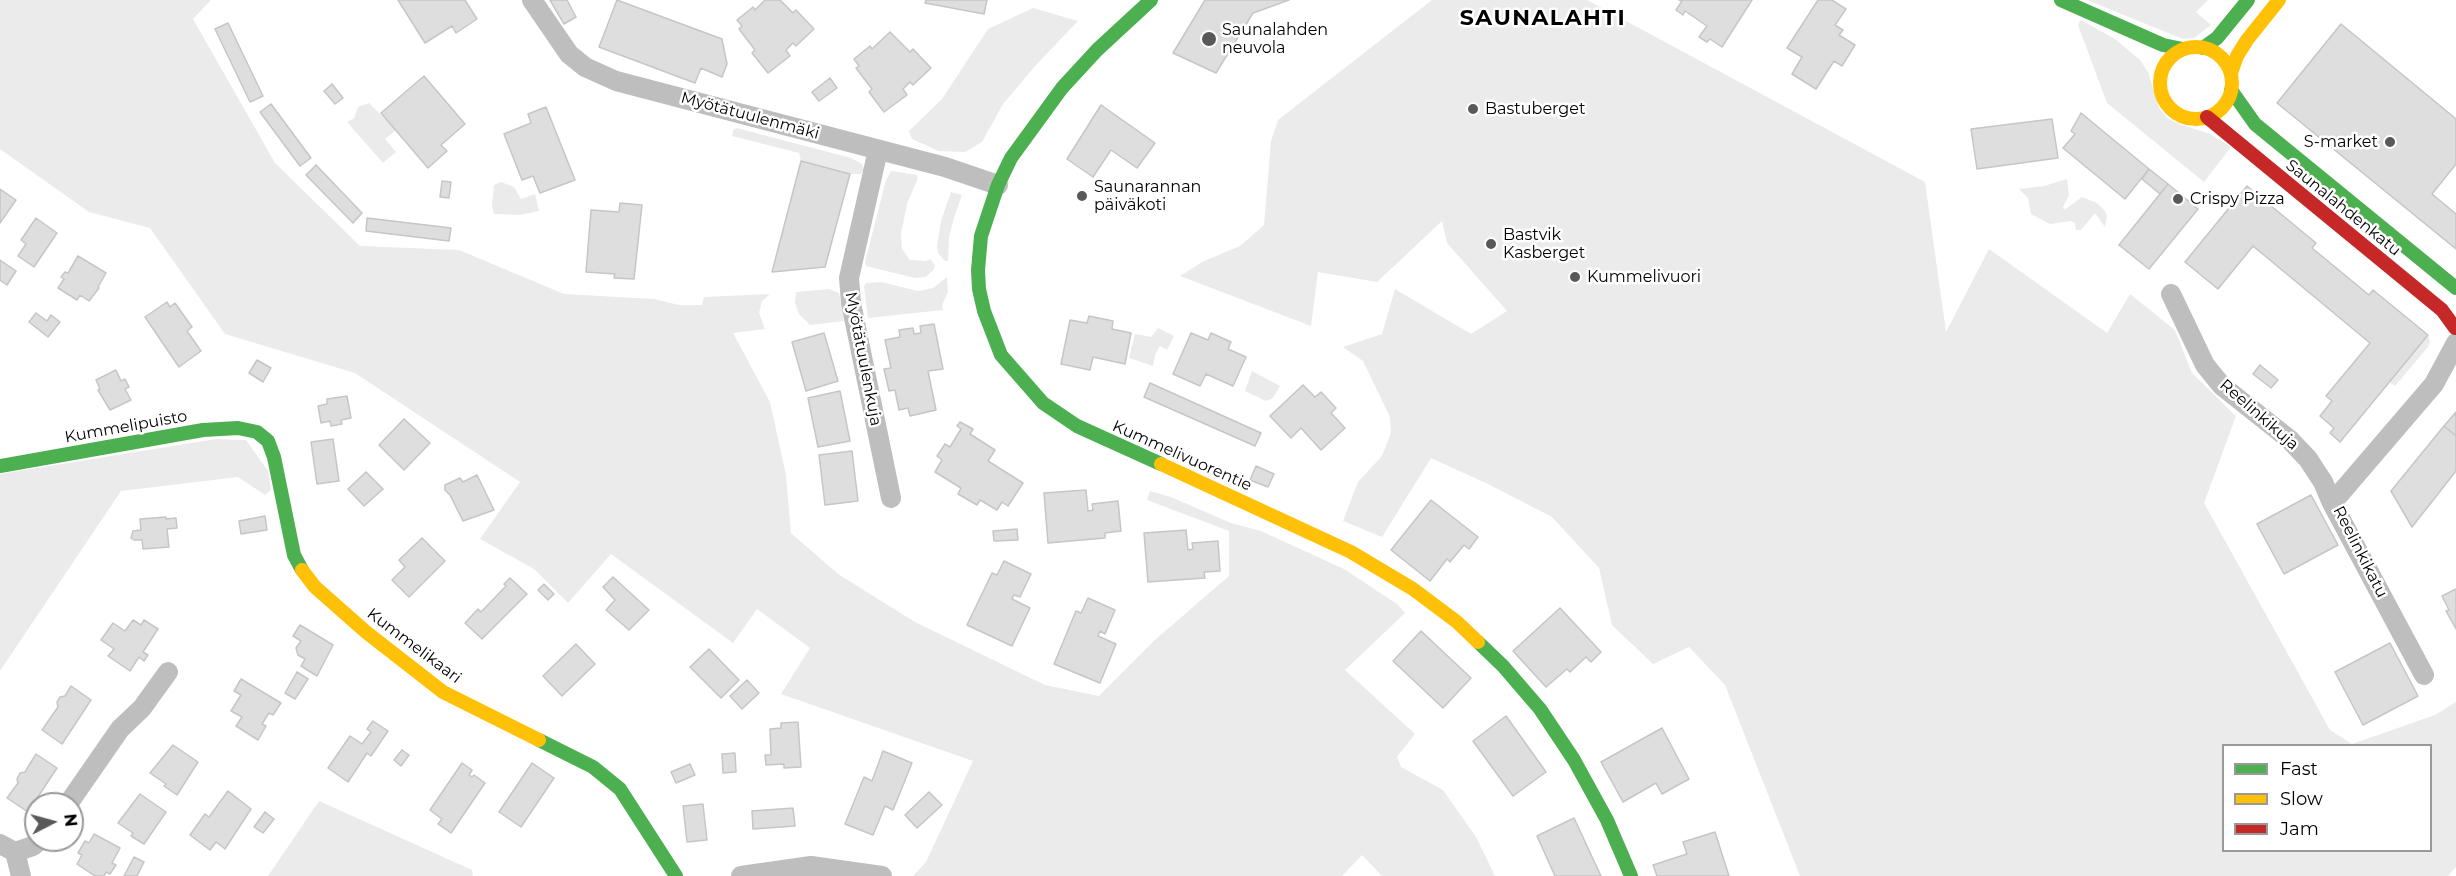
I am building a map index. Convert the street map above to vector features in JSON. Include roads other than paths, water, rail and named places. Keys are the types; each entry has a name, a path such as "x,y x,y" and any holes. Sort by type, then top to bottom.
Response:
{"street":[{"name":"Myötätuulenmäki","path":"532,0 569,54 585,67 616,81 945,167 998,185"},
{"name":"Kummelivuorentie","path":"1151,0 1097,50 1062,88 1011,158 998,185 981,236 978,270 979,289 992,335 1001,355 1043,403 1077,426 1351,552 1413,589 1456,622 1503,666 1540,709 1574,760 1596,800 1631,876"},
{"path":"2061,0 2163,45 2183,49 2210,50 2223,59 2231,73"},
{"path":"2203,48 2217,38 2248,0"},
{"path":"2112,23 2147,58 2160,79 2163,96 2174,111 2189,118 2207,117 2220,110 2231,90 2231,73 2237,56 2279,0"},
{"path":"2160,79 2170,58 2183,49"},
{"name":"Saunalahdenkatu","path":"2231,90 2255,124 2456,288"},
{"name":"Saunalahdenkatu","path":"2207,117 2442,310 2456,330"},
{"name":"Myötätuulenkuja","path":"878,150 849,278 853,313 891,498"},
{"name":"Reelinkikuja","path":"2171,294 2205,365 2222,386 2289,439 2308,459 2323,482 2332,503"},
{"name":"Reelinkikatu","path":"2433,384 2456,330"},
{"name":"Reelinkikatu","path":"2424,675 2332,503 2433,384 2456,369"},
{"name":"Kummelipuisto","path":"0,466 203,430 238,428 257,432"},
{"name":"Kummelikaari","path":"257,432 268,441 274,457 294,555 310,582 366,632 443,692 593,767 620,789 676,876"},
{"path":"76,792 120,729 142,708 168,672"},
{"path":"21,876 7,848 24,847"},
{"path":"741,876 811,866 882,876"}],"place":[{"name":"Saunalahden neuvola","path":"1209,39"},
{"name":"Bastuberget","path":"1473,109"},
{"name":"S-market","path":"2390,142"},
{"name":"Saunarannan päiväkoti","path":"1082,196"},
{"name":"Crispy Pizza","path":"2178,199"},
{"name":"Bastvik Kasberget","path":"1491,244"},
{"name":"Kummelivuori","path":"1575,277"}],"district":[{"name":"SAUNALAHTI","path":"1543,19"}]}
